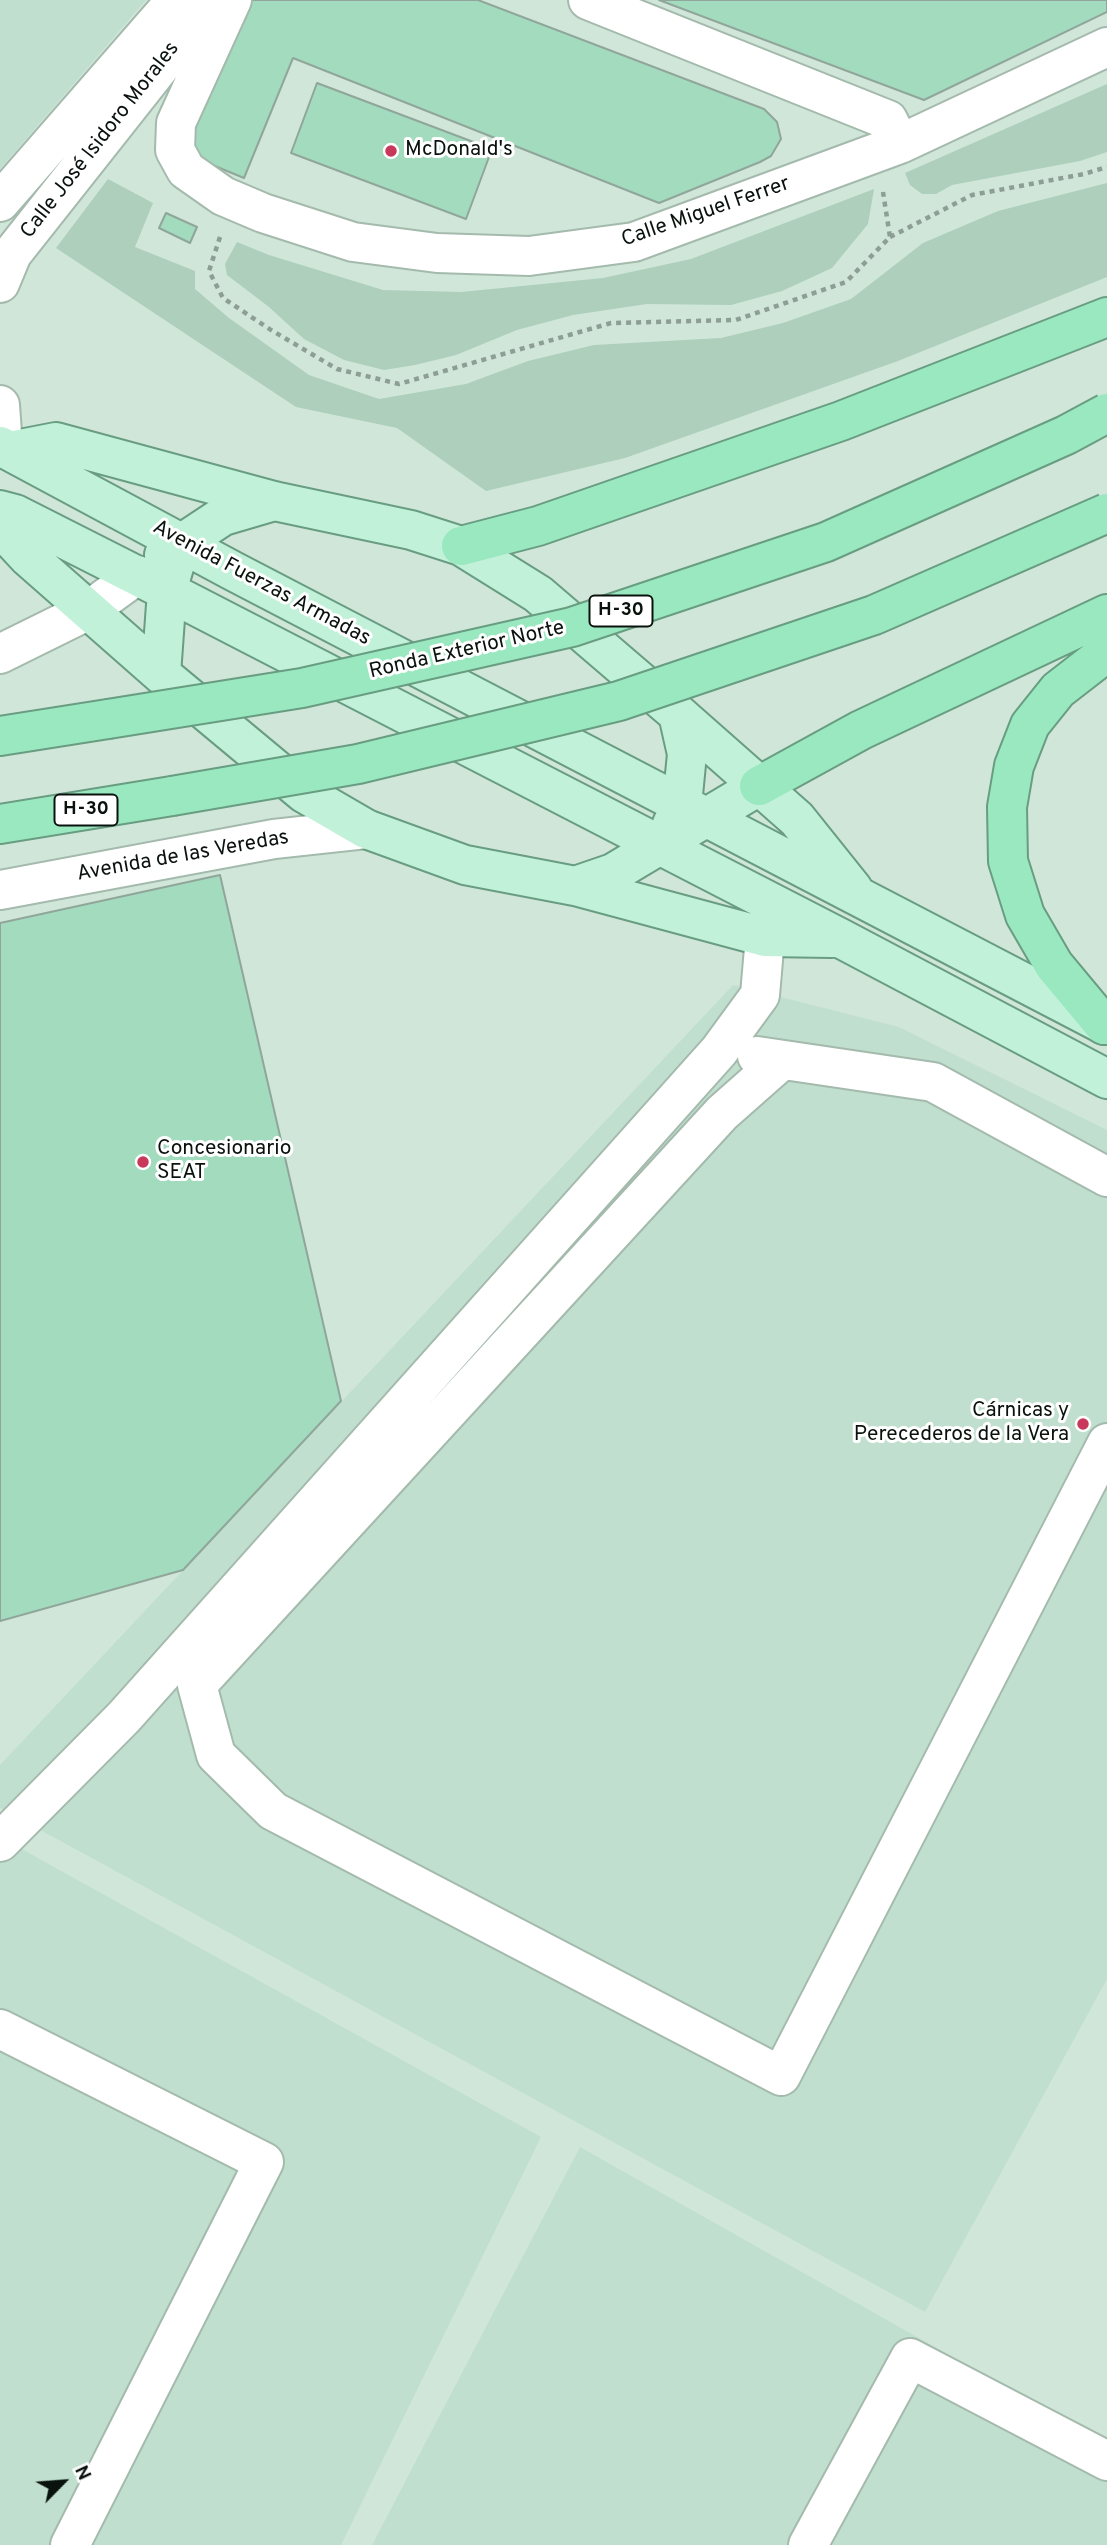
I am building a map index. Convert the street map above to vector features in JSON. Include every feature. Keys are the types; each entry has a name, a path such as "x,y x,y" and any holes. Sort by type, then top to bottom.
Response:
{"highway":[{"path":"461,546 538,526 841,421 1107,317"},
{"name":"Ronda Exterior Norte","path":"0,736 302,688 572,627 826,542 1066,435 1107,413"},
{"name":"H-30","path":"0,824 358,764 619,701 874,615 1107,513"},
{"path":"759,786 861,730 1107,614"},
{"path":"1105,1026 1054,965 1025,915 1008,861 1007,807 1014,766 1030,725 1058,690 1107,652"}],"main road":[{"path":"4,448 56,442 274,501 411,530 461,546 538,594 678,714 797,819 862,899"},
{"name":"Avenida Fuerzas Armadas","path":"4,448 233,572 1105,1026"},
{"path":"160,674 152,583 181,542 223,516 274,501"},
{"path":"0,510 15,514 152,583 841,938 1107,1079"},
{"path":"0,527 28,556 160,674 304,793 366,830 465,865 575,886 765,937 841,938"},
{"path":"678,714 695,811"},
{"path":"575,886 613,873 661,846 695,811 759,786"}],"street":[{"name":"Calle José Isidoro Morales","path":"0,202 176,0"},
{"name":"Calle José Isidoro Morales","path":"0,283 12,254 163,63 205,0"},
{"name":"Calle Miguel Ferrer","path":"232,0 176,123 175,150 186,170 223,196 263,213 353,242 437,253 529,256 634,242 900,144 1107,47"},
{"path":"588,0 888,120 900,144"},
{"path":"0,405 4,448"},
{"path":"0,654 89,610 152,583"},
{"name":"Avenida de las Veredas","path":"0,890 274,839 366,830"},
{"path":"0,1842 124,1717 719,1051 760,995 765,937"},
{"path":"719,1051 933,1082 1107,1177"},
{"path":"782,1060 722,1113 197,1685 216,1755 273,1811 781,2076 1107,1443"},
{"path":"0,2029 264,2162 70,2545"},
{"path":"808,2545 910,2358 1107,2461"}],"path":[{"path":"223,227 209,271 223,298 337,369 398,384 611,323 736,320 846,282 890,237 972,195 1084,174 1107,167"},
{"path":"882,186 890,237"}],"shaded area":[{"path":"0,0 146,0 0,169"},
{"path":"1107,84 1107,152 1080,161 952,185 936,194 922,194 910,185 905,173"},
{"path":"108,179 153,203 135,247 195,271 195,289 229,318 309,375 379,399 466,384 528,361 594,345 721,338 783,323 851,299 923,243 998,211 1107,183 1107,277 898,361 625,458 486,491 397,428 296,407 56,248"},
{"path":"874,189 868,224 832,268 782,291 731,305 647,304 573,315 517,330 456,355 384,370 344,360 304,339 269,307 227,275 225,264 237,242 269,255 383,290 461,292 603,278 691,259"},
{"path":"733,985 899,1027 1107,1130 1107,1979 925,2312 0,1808 0,1765"},
{"path":"0,1837 541,2137 341,2545 0,2545"},
{"path":"580,2147 1107,2444 1107,2545 372,2545"}],"building":[{"path":"251,0 478,0 764,109 777,122 781,139 771,156 760,162 659,203 293,58 244,178 193,157 189,142"},
{"path":"659,0 1107,0 1107,12 924,100"},
{"name":"McDonald's","path":"317,83 492,149 466,219 291,153"},
{"path":"166,213 197,227 190,243 159,228"},
{"name":"Concesionario SEAT","path":"220,875 341,1401 183,1570 0,1621 0,923"}],"place":[{"name":"McDonald's","path":"391,151"},
{"name":"Concesionario SEAT","path":"143,1162"},
{"name":"Cárnicas y Perecederos de la Vera","path":"1083,1424"}]}
